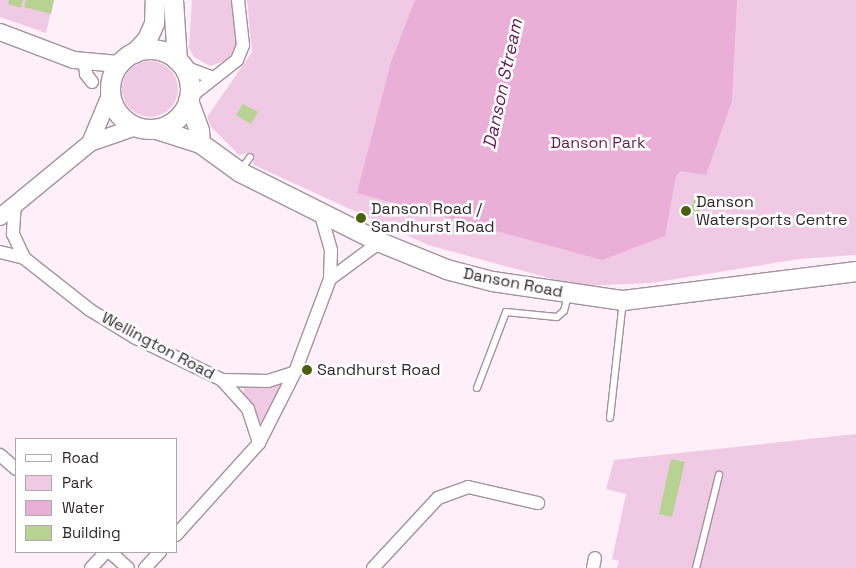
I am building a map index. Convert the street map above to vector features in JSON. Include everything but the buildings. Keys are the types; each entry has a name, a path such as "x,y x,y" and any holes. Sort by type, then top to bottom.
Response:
{"main road":[{"path":"155,0 154,23 147,39 134,53 119,64 111,82 110,93 117,112 136,126 156,129 176,119 189,99"},
{"path":"173,0 180,63 188,78 189,99 199,130 200,143"},
{"path":"134,53 157,50 180,63"},
{"name":"Danson Road","path":"156,129 200,143 245,164 320,212 380,242 446,269 492,281 568,294 623,300 856,271"}],"street":[{"path":"189,99 202,90 211,77 230,68 243,45 238,0"},
{"path":"0,32 85,63 119,64"},
{"path":"85,63 86,74 92,82"},
{"path":"180,63 211,77"},
{"path":"90,143 110,93"},
{"path":"0,217 90,143 136,126"},
{"name":"Wellington Road","path":"15,203 13,234 24,258"},
{"path":"178,533 259,443 295,372 330,279 331,250 320,212"},
{"path":"330,279 380,242"},
{"name":"Wellington Road","path":"0,252 24,258 90,310 134,337 222,380 248,409 259,443"},
{"name":"Wellington Road","path":"222,380 268,381 295,372"},
{"path":"0,455 15,468"},
{"path":"373,568 438,498 468,487 538,502"},
{"path":"91,568 107,553"},
{"path":"109,553 128,568"},
{"path":"145,568 159,553"}],"lane":[{"path":"476,388 506,312 558,317 564,311 568,294"},
{"path":"610,418 623,300"},
{"path":"696,568 719,475"}],"green space":[{"path":"0,0 54,0 46,33 0,17"},
{"path":"192,0 233,0 238,42 228,60 210,66 194,57 189,48"},
{"name":"Danson Park","path":"247,0 856,0 856,255 799,259 651,283 578,286 428,245 254,165 253,157 247,153 239,155 211,127 207,117 252,52"},
{"path":"144,61 156,61 166,65 174,73 178,89 174,105 166,113 156,117 144,117 134,113 126,105 122,95 122,83 126,73 134,65"},
{"path":"283,382 263,425 243,397 244,388"},
{"path":"856,434 856,568 617,568 619,561 612,559 626,494 606,489 614,460"}],"water":[{"name":"Danson Stream","path":"415,0 737,0 732,101 706,175 681,171 676,176 665,236 602,260 357,193 391,62"}],"place":[{"name":"Danson Watersports Centre","path":"686,211"},
{"name":"Danson Road / Sandhurst Road","path":"361,218"},
{"name":"Sandhurst Road","path":"307,370"}]}
